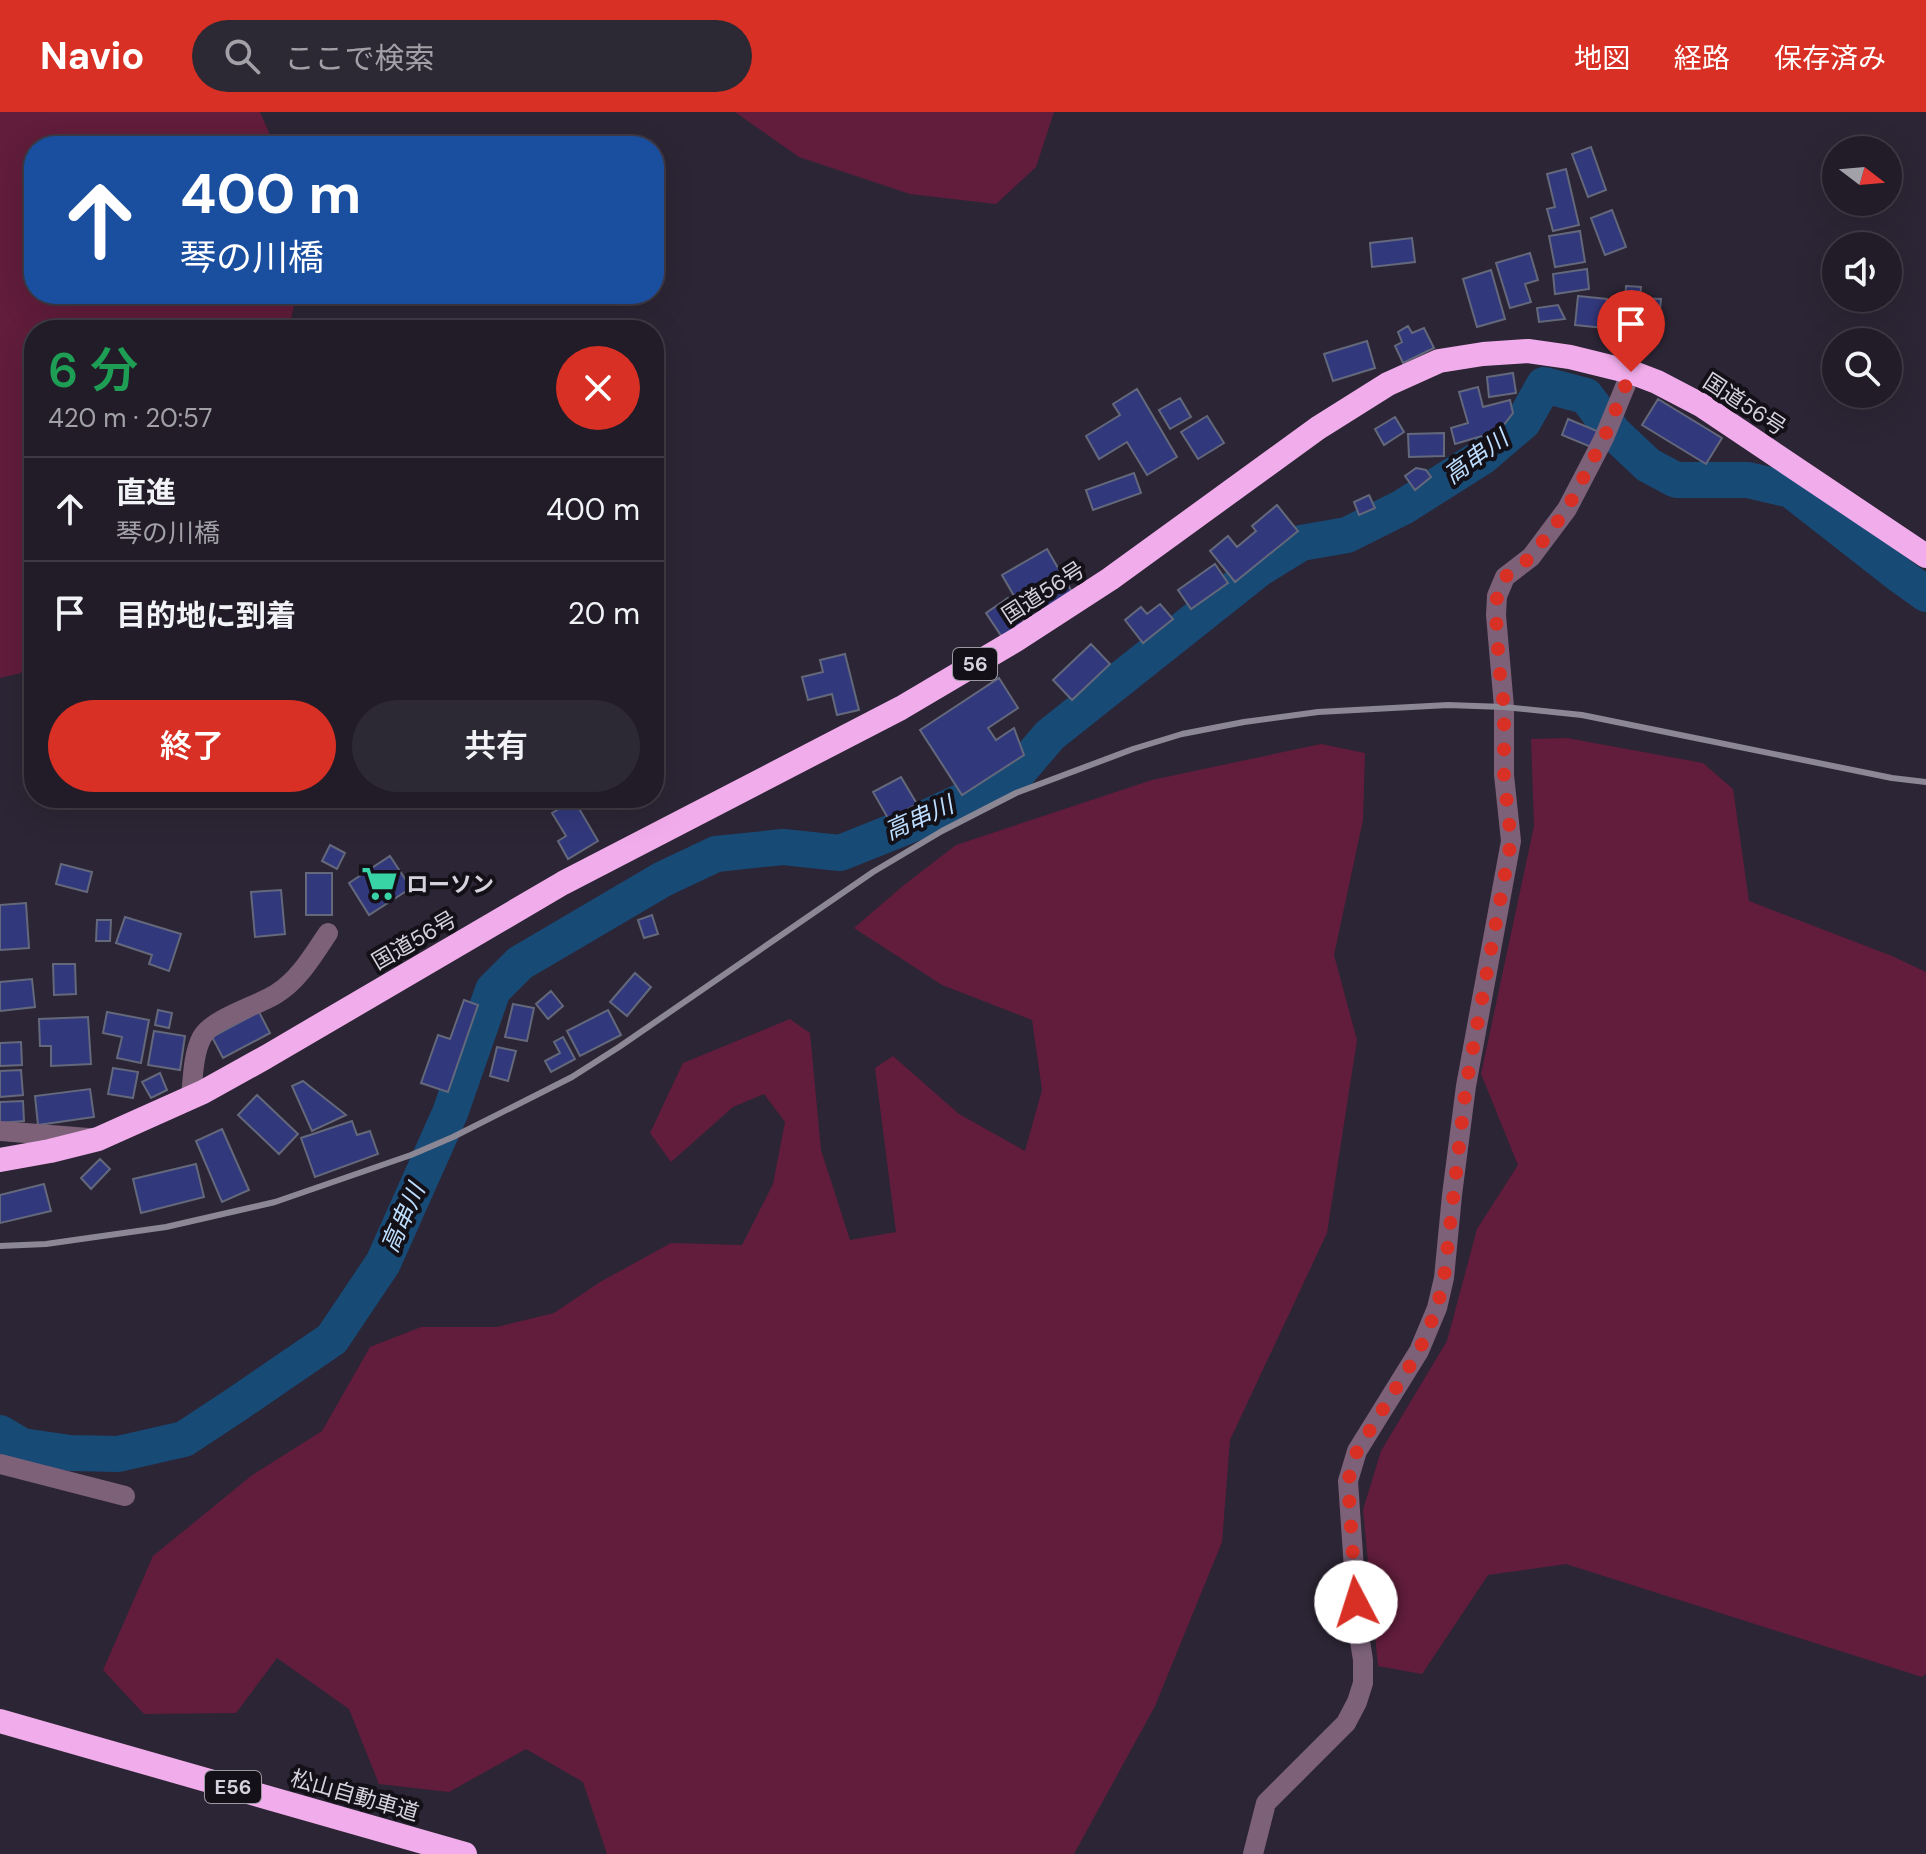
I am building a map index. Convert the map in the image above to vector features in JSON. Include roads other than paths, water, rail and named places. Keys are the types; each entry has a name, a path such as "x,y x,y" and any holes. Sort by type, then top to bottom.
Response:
{"highway":[{"name":"国道56号","path":"0,1160 98,1139 191,1097 266,1057 563,883 901,708 1016,640 1110,579 1318,428 1388,384 1439,361 1528,351 1570,357 1631,372 1657,382 1701,405 1926,556"},
{"name":"松山自動車道","path":"0,1721 465,1854"}],"street":[{"path":"1253,1854 1266,1803 1346,1723 1357,1702 1363,1683 1363,1660 1348,1481 1357,1451 1419,1351 1437,1308 1444,1278 1466,1086 1511,841 1504,775 1504,707 1497,596 1505,577 1531,557 1567,509 1604,438 1631,372"},
{"path":"191,1097 197,1050 204,1034 219,1022 279,992 307,965 328,933"},
{"path":"0,1131 98,1139"},
{"path":"0,1464 125,1496"}],"waterway":[{"name":"高串川","path":"0,1433 22,1446 70,1453 118,1454 184,1439 237,1404 332,1339 383,1263 450,1113 493,990 520,963 663,879 716,854 783,847 840,853 915,823 1015,776 1050,735 1259,569 1301,543 1347,535 1403,507 1482,457 1523,422 1544,385 1586,396 1614,433 1648,465 1676,480 1748,480 1791,490 1926,594"}],"railway":[{"path":"0,1246 46,1244 166,1227 275,1202 411,1155 453,1137 572,1077 873,872 942,831 1016,793 1182,734 1318,712 1448,705 1504,707 1582,715 1892,778 1926,782"}],"place":[{"name":"ローソン","path":"380,884"}]}
